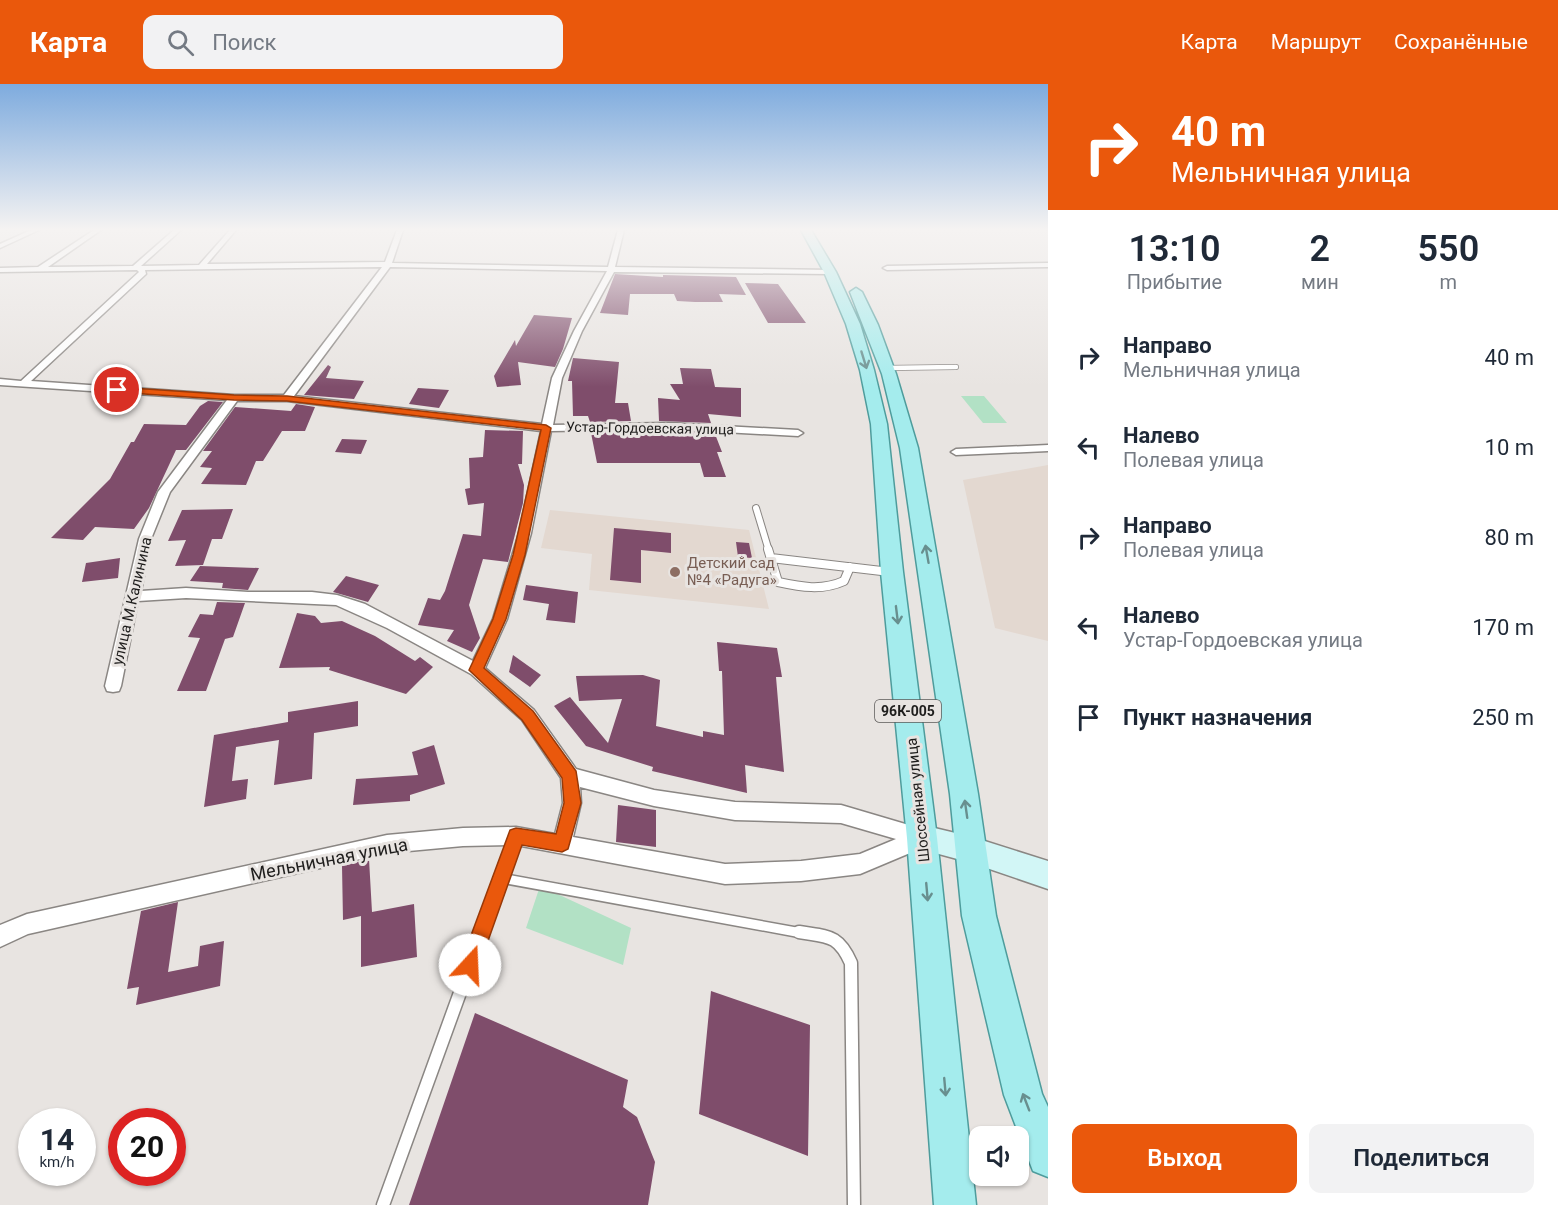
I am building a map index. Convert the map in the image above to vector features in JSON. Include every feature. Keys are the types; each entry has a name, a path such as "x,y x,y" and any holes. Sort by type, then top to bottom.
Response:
{"main road":[{"name":"Шоссейная улица","path":"835,282 853,324 867,370 879,424 892,572 922,838 955,1205"},
{"name":"Шоссейная улица","path":"851,282 872,325 909,448 930,570 972,850 979,916 1023,1095 1048,1156"},
{"path":"922,838 972,850 1048,875"}],"street":[{"path":"23,384 128,282"},
{"path":"287,398 374,282"},
{"path":"476,670 500,619 519,555 557,378 578,331 604,282"},
{"name":"Устар-Гордоевская улица","path":"0,382 234,398 287,398 546,428 668,426 798,434"},
{"name":"улица М.Калинина","path":"112,686 145,539 164,492 234,398"},
{"path":"956,452 1048,448"},
{"path":"131,597 186,593 248,597 312,597 337,600 360,608 392,624 476,670 528,716 570,776 572,803 562,843"},
{"path":"570,776 654,798 735,811 841,814 922,838"},
{"name":"Мельничная улица","path":"0,936 27,924 387,844 463,837 516,836 725,874 801,871 860,864 922,838"}],"lane":[{"path":"886,368 956,367"},
{"path":"756,508 778,582 813,588 839,584 848,577 850,567"},
{"path":"771,558 892,572"},
{"path":"383,1205 516,836"},
{"path":"501,878 831,938 843,946 851,963 854,1205"}],"shaded area":[{"path":"1048,465 1048,641 995,628 963,480"},
{"name":"Детский сад №4 «Радуга»","path":"550,510 749,530 769,609 589,590 592,554 541,548"}],"green space":[{"path":"961,396 984,396 1007,423 983,423"},
{"path":"540,886 631,928 623,965 526,928"}],"building":[{"path":"612,282 739,282 746,295 719,294 723,302 695,302 677,301 674,294 630,294 628,315 600,313"},
{"path":"745,283 778,284 806,323 768,323"},
{"path":"534,315 572,318 555,367 518,362 521,385 497,387 494,376 515,340 516,346"},
{"path":"573,358 619,362 615,403 628,403 631,421 590,422 588,416 573,416 572,381 568,381"},
{"path":"328,365 331,367 326,378 364,381 354,399 304,395"},
{"path":"680,368 711,369 715,387 741,388 741,417 708,414 711,423 659,421 658,398 680,400 670,384 683,384"},
{"path":"418,388 449,390 439,408 409,404"},
{"path":"208,401 223,402 186,450 176,450 149,508 134,529 95,527 83,540 51,538 110,479 144,424 186,425 200,406"},
{"path":"296,404 315,407 305,431 282,431 263,461 256,461 246,485 201,484 212,468 200,467 212,451 203,451 235,407 291,411"},
{"path":"485,430 523,431 522,464 518,464 524,485 523,503 508,562 483,559 469,605 480,638 472,652 447,641 454,630 418,625 428,598 440,600 445,591 463,534 481,536 484,503 468,505 465,489 470,488 469,458 483,457"},
{"path":"668,431 715,434 722,452 717,452 726,477 704,477 700,463 597,463 591,433"},
{"path":"342,439 367,440 361,454 335,452"},
{"path":"233,509 222,539 212,539 203,565 175,566 186,540 168,541 182,510"},
{"path":"614,528 671,533 671,553 641,550 641,583 610,580"},
{"path":"736,542 749,543 752,558 738,557"},
{"path":"120,558 118,578 82,582 86,563"},
{"path":"200,566 259,568 248,590 222,588 223,583 190,581"},
{"path":"346,576 379,585 368,602 333,592"},
{"path":"526,585 578,592 575,623 546,620 549,604 523,600"},
{"path":"217,602 245,603 233,637 225,639 206,691 177,691 200,638 188,637 200,614 213,615"},
{"path":"297,613 315,616 321,623 342,621 375,636 415,661 420,657 433,667 406,694 329,670 330,667 279,668"},
{"path":"717,642 777,648 782,677 776,677 784,772 745,765 747,793 652,771 653,767 586,746 554,706 570,697 608,743 622,699 579,701 576,676 643,675 660,680 656,726 703,737 703,731 724,735 722,671 719,671"},
{"path":"513,655 541,675 530,687 509,672"},
{"path":"358,701 358,726 314,733 312,779 274,785 279,740 236,747 232,781 248,779 246,799 204,807 214,735 288,722 288,712"},
{"path":"434,745 445,784 410,795 410,801 353,805 356,779 418,775 412,752"},
{"path":"618,805 656,810 656,847 616,842"},
{"path":"369,859 372,912 414,904 417,957 361,967 361,916 343,920 342,866"},
{"path":"178,902 168,972 198,966 200,946 224,941 220,986 136,1005 139,987 127,989 141,911"},
{"path":"711,991 810,1025 808,1156 699,1114"},
{"path":"475,1013 628,1080 623,1107 637,1117 655,1162 648,1205 409,1205"}],"place":[{"name":"Детский сад №4 «Радуга»","path":"675,572"}],"route":[{"path":"117,390 234,398 287,398 546,428 519,555 500,619 476,670 528,716 570,776 572,803 562,843 516,836 470,965"}]}
